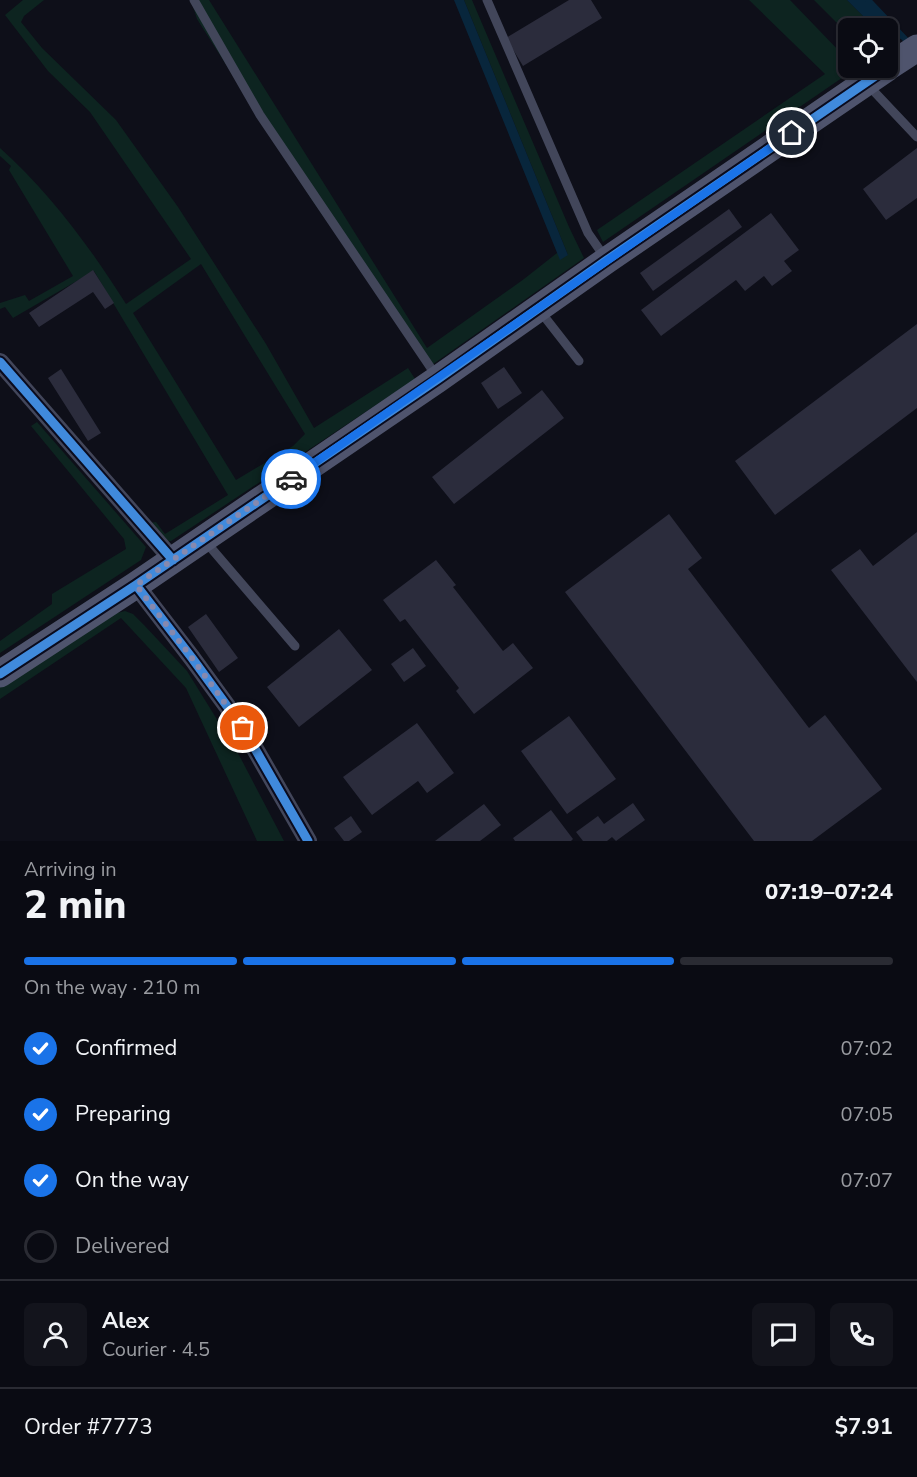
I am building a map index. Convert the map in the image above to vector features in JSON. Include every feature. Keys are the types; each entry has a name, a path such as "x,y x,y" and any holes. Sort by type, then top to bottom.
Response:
{"street":[{"path":"898,60 917,48"},
{"path":"0,674 136,585 438,379 871,78"},
{"path":"0,362 173,560"},
{"path":"136,585 243,728 308,841"}],"lane":[{"path":"194,0 260,115 438,379"},
{"path":"488,0 588,233 607,260"},
{"path":"865,82 917,137"},
{"path":"539,309 579,361"},
{"path":"204,539 295,646"}],"green space":[{"path":"23,0 44,0 24,16 21,22 42,48 116,120 178,207 266,344 314,428 408,368 415,379 171,541 165,542 149,523 156,522 165,534 228,495 94,271 13,318 5,307 0,309 0,303 25,295 29,301 73,276 9,170 11,166 0,156 0,148 52,202 98,262 126,304 191,259 90,112 48,71 5,15","holes":["201,264 305,434 293,446 236,480 133,313"]},
{"path":"191,0 209,0 427,348 557,253 568,255 464,0 472,0 584,258 429,367 312,200 197,19"},
{"path":"749,0 790,0 838,50 838,78 842,78 603,242 597,230 825,74"},
{"path":"814,0 847,0 865,18 838,18 838,24"},
{"path":"37,422 146,547 141,560 0,653 0,641 52,604 52,594 126,549 124,539 31,426"},
{"path":"125,611 133,614 187,671 239,755 284,841 257,841 186,688 121,618 0,699 0,687 113,614"}],"water":[{"path":"454,0 464,0 568,255 560,260"},
{"path":"847,0 869,0 886,18 865,18"},
{"path":"898,32 903,37 898,41"}],"building":[{"path":"569,0 591,0 602,18 523,66 506,38"},
{"path":"917,148 917,198 886,220 863,189"},
{"path":"729,209 742,227 653,291 640,273"},
{"path":"771,213 799,250 784,261 792,271 772,286 764,276 745,291 736,280 661,336 641,310"},
{"path":"93,270 114,303 105,309 93,292 39,327 29,313"},
{"path":"917,324 917,408 775,515 735,461"},
{"path":"504,367 522,393 498,409 481,383"},
{"path":"61,369 101,433 88,441 48,378"},
{"path":"542,390 564,418 454,504 432,477"},
{"path":"669,514 702,558 688,569 809,728 825,715 882,789 812,841 754,841 565,592"},
{"path":"917,532 917,682 831,570 860,549 873,566"},
{"path":"436,560 456,585 453,587 503,651 513,643 533,668 474,714 456,691 459,688 405,619 400,622 383,600"},
{"path":"206,614 238,658 219,672 188,627"},
{"path":"339,629 372,670 299,727 267,687"},
{"path":"413,648 426,666 404,682 391,664"},
{"path":"569,716 616,779 567,814 521,751"},
{"path":"417,723 454,773 427,793 418,781 372,815 343,777"},
{"path":"633,803 645,820 616,841 612,837 607,841 583,841 576,832 598,816 604,824"},
{"path":"484,804 501,825 480,841 435,841"},
{"path":"551,810 573,839 571,841 515,841 513,838"},
{"path":"351,816 362,832 349,841 344,841 334,828"}],"waterway":[{"path":"868,0 907,41"}],"cycle path":[{"path":"0,674 136,585 438,379 872,78"},
{"path":"0,362 173,560"},
{"path":"136,585 243,728 308,841"}],"way so far":[{"path":"243,728 136,585 291,479"}],"route":[{"path":"291,479 792,133"}]}
